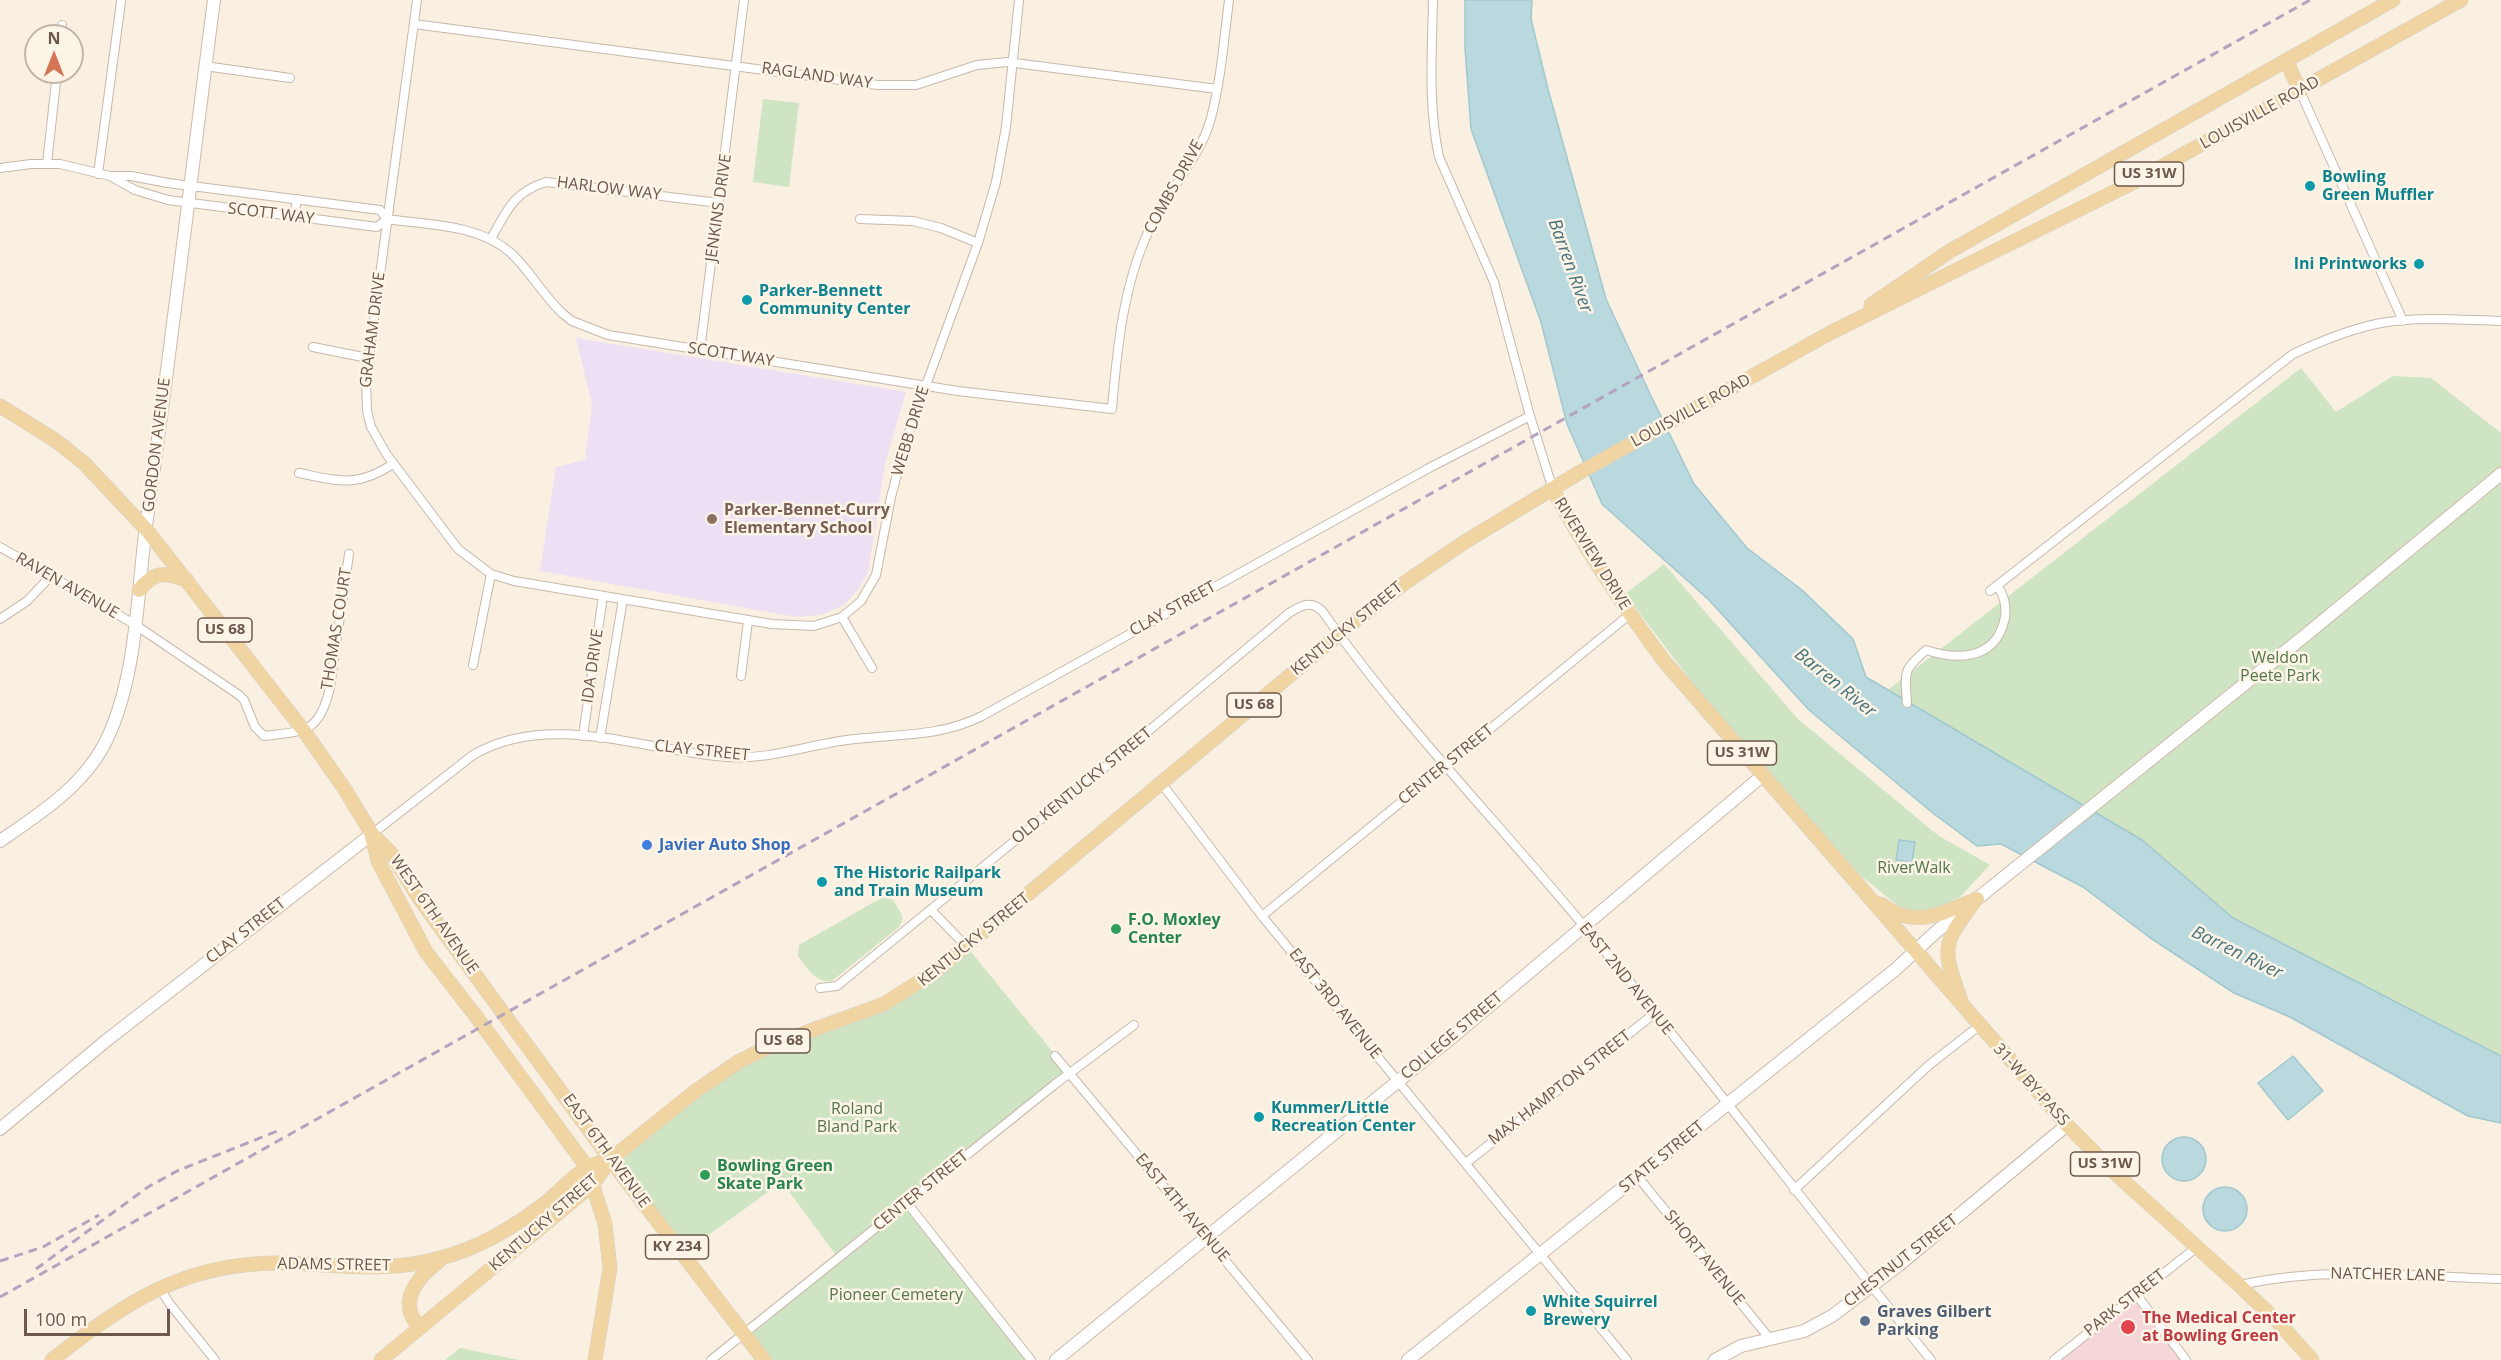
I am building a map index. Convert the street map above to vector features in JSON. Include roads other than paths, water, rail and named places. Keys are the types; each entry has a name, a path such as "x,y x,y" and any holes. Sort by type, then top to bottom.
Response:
{"main road":[{"name":"LOUISVILLE ROAD","path":"1830,333 1950,251 2393,0"},
{"name":"LOUISVILLE ROAD","path":"1552,490 1830,333 2106,197 2461,0"},
{"path":"2286,60 2300,91"},
{"name":"US 68","path":"0,406 56,440 84,463 146,529 303,731"},
{"name":"RIVERVIEW DRIVE","path":"1552,490 1586,549 1629,615 1695,700 1915,952"},
{"name":"KENTUCKY STREET","path":"381,1360 592,1185 611,1159 693,1093 738,1062 774,1044 885,1004 925,980 1391,593 1442,557 1552,490"},
{"path":"139,590 149,579 160,574 187,580"},
{"name":"WEST 6TH AVENUE","path":"303,731 344,788 372,834 391,853 417,896 493,999"},
{"name":"WEST 6TH AVENUE","path":"372,834 378,861 426,952 475,1015"},
{"path":"1860,888 1901,917 1916,918 1931,917 1981,896"},
{"path":"1963,1008 1949,967 1948,942 1952,933 1981,896"},
{"name":"31-W BY-PASS","path":"1915,952 2067,1125 2118,1176 2281,1325 2312,1360"},
{"name":"EAST 6TH AVENUE","path":"493,999 764,1360"},
{"name":"EAST 6TH AVENUE","path":"475,1015 587,1167"},
{"name":"ADAMS STREET","path":"52,1360 103,1319 134,1300 160,1288 214,1270 261,1263 379,1268 443,1258 480,1244 513,1227 587,1167 611,1159"},
{"name":"US 68","path":"587,1167 592,1185"},
{"path":"592,1185 605,1224 610,1268 595,1360"},
{"path":"420,1328 414,1322 410,1310 412,1289 422,1274 443,1258"}],"street":[{"name":"GORDON AVENUE","path":"0,842 63,796 97,756 118,709 139,590 214,0"},
{"name":"GRAHAM DRIVE","path":"417,0 368,358 367,411 378,441 393,464 458,549 491,574 514,581 603,596"},
{"name":"JENKINS DRIVE","path":"700,350 738,65 744,0"},
{"name":"WEBB DRIVE","path":"603,596 748,621 808,626 826,624 842,617 861,601 876,575 898,467 925,386 978,243 1000,163 1019,0"},
{"name":"COMBS DRIVE","path":"1112,409 1123,313 1143,243 1207,129 1217,89 1229,0"},
{"name":"RIVERVIEW DRIVE","path":"1433,0 1431,90 1433,124 1439,157 1494,282 1552,490"},
{"path":"98,174 121,2"},
{"name":"RAGLAND WAY","path":"414,24 879,85 903,86 928,82 977,65 1013,62 1217,89"},
{"path":"205,66 290,78"},
{"path":"47,164 56,84"},
{"path":"2300,91 2403,321"},
{"path":"0,168 47,164 70,165 110,176"},
{"name":"SCOTT WAY","path":"110,176 142,193 187,203 377,227 387,219"},
{"name":"SCOTT WAY","path":"110,176 131,176 380,210 387,219 464,230 491,240 512,254 553,304 572,321 608,335 925,386 1112,409"},
{"name":"HARLOW WAY","path":"491,240 516,198 530,188 546,182 719,203"},
{"path":"294,217 297,199"},
{"path":"860,219 913,221 941,228 978,243"},
{"path":"1907,703 1908,666 1926,650 1944,656 1971,655 1986,650 1999,638 2006,616 2003,594 1993,588 2293,354 2351,331 2403,321 2501,321"},
{"path":"313,347 368,358"},
{"name":"CLAY STREET","path":"0,1129 107,1040 455,768 489,745 536,734 583,736 707,755 744,758 763,757 841,741 924,734 954,728 982,716 1429,468 1530,416"},
{"path":"299,473 349,482 369,478 393,464"},
{"name":"STATE STREET","path":"1408,1360 1638,1177 2501,474"},
{"name":"RAVEN AVENUE","path":"0,547 134,624"},
{"name":"THOMAS COURT","path":"303,731 320,715 328,694 349,554"},
{"path":"473,665 491,574"},
{"path":"0,619 27,602 50,577"},
{"name":"IDA DRIVE","path":"583,736 603,596"},
{"name":"IDA DRIVE","path":"600,738 622,599"},
{"name":"EAST 2ND AVENUE","path":"1314,605 1320,609 1380,687 1584,926 1930,1360"},
{"name":"OLD KENTUCKY STREET","path":"820,988 837,986 1195,693 1281,618 1299,607 1314,605"},
{"name":"CENTER STREET","path":"1262,916 1629,615"},
{"path":"842,617 872,668"},
{"path":"741,676 748,621"},
{"path":"134,624 244,700 255,727 264,736 303,731"},
{"name":"COLLEGE STREET","path":"1056,1360 1398,1081 1762,776"},
{"name":"EAST 3RD AVENUE","path":"1161,784 1262,916 1627,1360"},
{"path":"931,910 967,947"},
{"name":"MAX HAMPTON STREET","path":"1466,1163 1654,1013"},
{"name":"CENTER STREET","path":"711,1360 1070,1073 1134,1025"},
{"path":"1794,1190 1929,1065 1979,1026"},
{"name":"EAST 4TH AVENUE","path":"1055,1056 1098,1110 1208,1237 1308,1360"},
{"name":"CHESTNUT STREET","path":"1716,1360 1741,1346 1811,1328 1832,1316 1996,1186 2067,1125"},
{"name":"SHORT AVENUE","path":"1638,1177 1770,1339"},
{"path":"907,1203 1031,1360"},
{"name":"PARK STREET","path":"2054,1360 2197,1247"},
{"name":"NATCHER LANE","path":"2239,1285 2279,1276 2339,1272 2501,1279"},
{"path":"160,1288 169,1304 215,1360"},
{"path":"2136,1294 2186,1360"}],"water":[{"name":"Barren River","path":"1465,0 1532,0 1531,19 1548,89 1606,299 1694,484 1747,548 1802,590 1853,639 1866,677 2142,840 2233,918 2501,1056 2501,1123 2468,1116 2290,1017 2234,993 2149,937 2083,887 2001,844 1977,846 1934,814 1809,710 1709,600 1602,504 1567,424 1541,322 1471,129 1465,48"},
{"path":"1899,840 1915,842 1912,862 1896,860"},
{"path":"2293,1056 2323,1091 2288,1120 2258,1083"},
{"path":"2184,1137 2199,1144 2206,1159 2199,1174 2184,1181 2169,1174 2162,1159 2169,1144"},
{"path":"2225,1187 2240,1194 2247,1209 2240,1224 2225,1231 2210,1224 2203,1209 2210,1194"}],"railway":[{"path":"0,1297 2310,0"},
{"path":"36,1269 148,1187 177,1171 280,1130"},
{"path":"0,1261 43,1247 99,1215"}],"place":[{"name":"Bowling Green Muffler","path":"2310,186"},
{"name":"Ini Printworks","path":"2419,264"},
{"name":"Parker-Bennett Community Center","path":"747,300"},
{"name":"Parker-Bennet-Curry Elementary School","path":"712,519"},
{"name":"Javier Auto Shop","path":"647,845"},
{"name":"The Historic Railpark and Train Museum","path":"822,882"},
{"name":"F.O. Moxley Center","path":"1116,929"},
{"name":"Kummer/Little Recreation Center","path":"1259,1117"},
{"name":"Bowling Green Skate Park","path":"705,1175"},
{"name":"White Squirrel Brewery","path":"1531,1311"},
{"name":"Graves Gilbert Parking","path":"1865,1321"},
{"name":"The Medical Center at Bowling Green","path":"2128,1327"}],"park label":[{"name":"Weldon Peete Park","path":"2280,667"},
{"name":"RiverWalk","path":"1914,868"},
{"name":"Roland Bland Park","path":"857,1118"},
{"name":"Pioneer Cemetery","path":"896,1295"}]}
